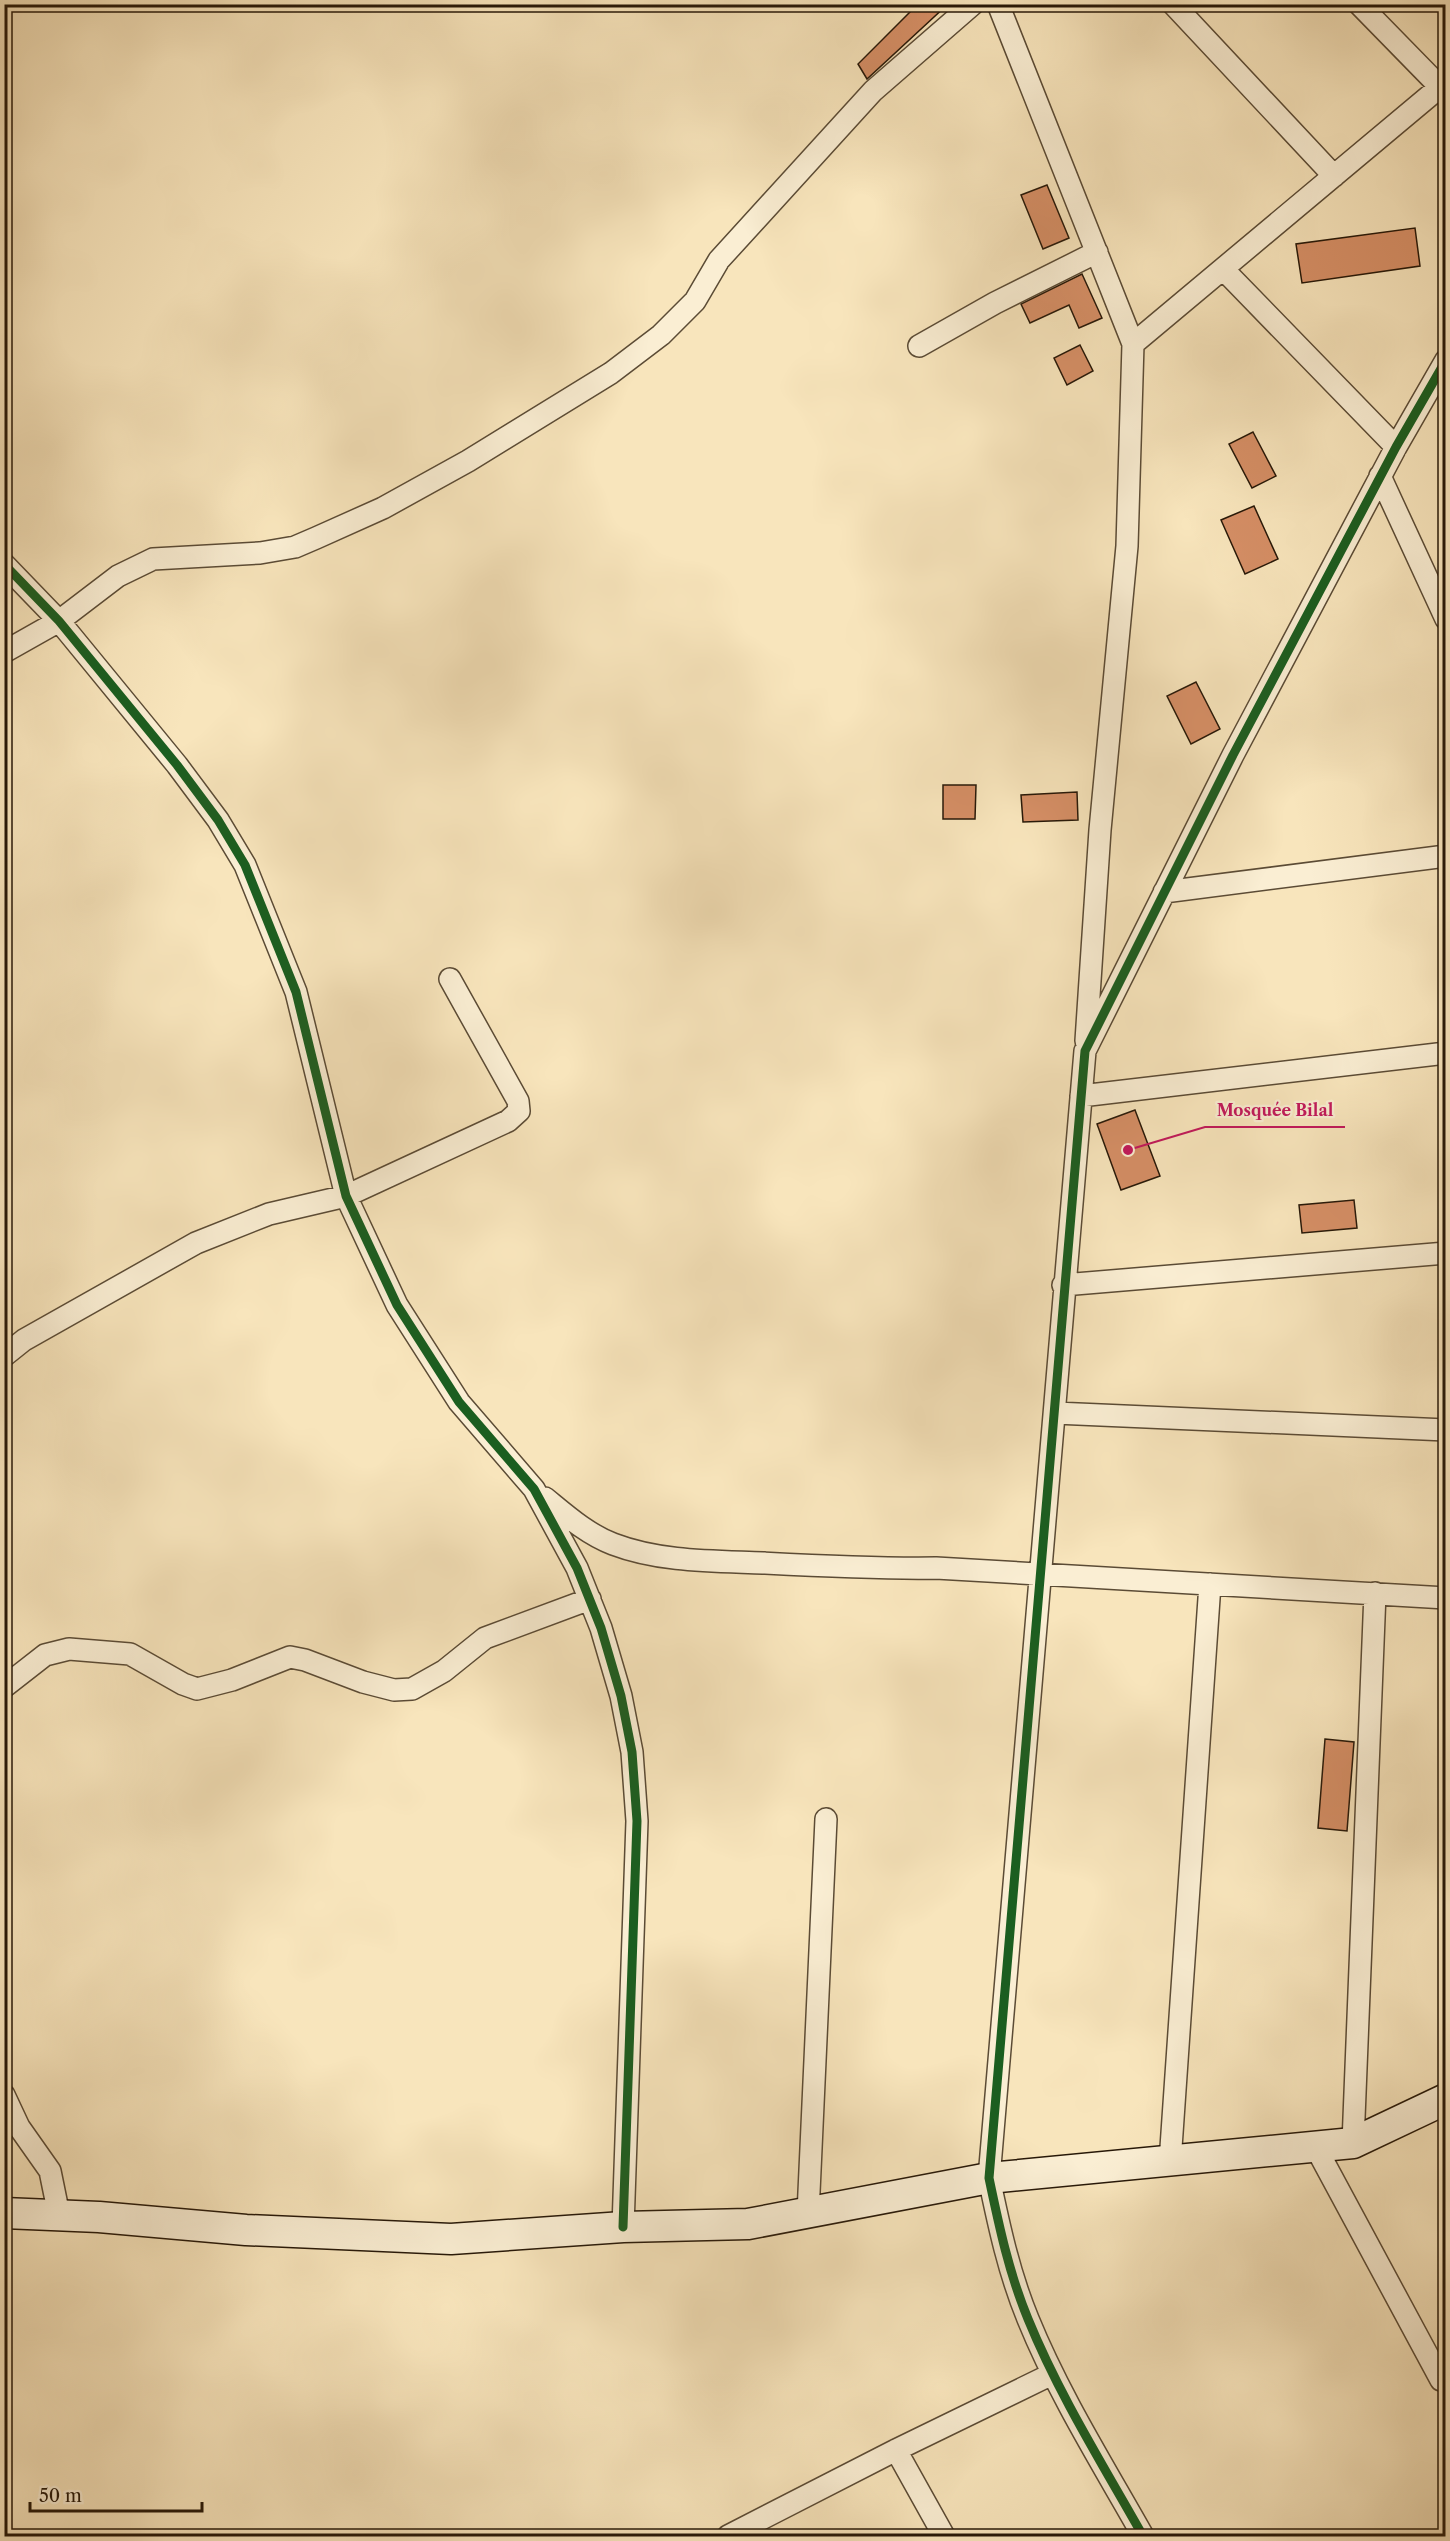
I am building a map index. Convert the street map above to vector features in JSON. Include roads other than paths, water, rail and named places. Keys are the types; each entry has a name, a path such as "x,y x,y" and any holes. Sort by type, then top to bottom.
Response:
{"main road":[{"path":"4,2213 246,2230 451,2239 623,2228 748,2224 989,2178 1353,2143 1446,2099"}],"street":[{"path":"4,651 58,621 118,576 153,559 260,553 295,547 382,508 468,461 611,373 661,335 695,301 719,260 873,91 973,4"},
{"path":"998,4 1133,344 1127,546 1100,830 1082,1096 1063,1285 1055,1413 1038,1575 989,2178 1003,2247 1027,2317 1052,2374 1143,2536"},
{"path":"1173,4 1334,176"},
{"path":"1133,344 1334,176 1443,90 1359,4"},
{"path":"919,346 995,303 1097,252"},
{"path":"1223,268 1396,447"},
{"path":"1085,1051 1164,892 1380,476 1446,360"},
{"path":"1380,476 1446,619"},
{"path":"4,564 58,621 177,765 218,820 245,865 296,992 346,1196 397,1305 433,1365 459,1402 534,1489 560,1532 601,1628 621,1696 632,1752 637,1821 623,2228"},
{"path":"1164,892 1446,856"},
{"path":"4,1356 24,1340 196,1243 269,1214 346,1196 508,1121 519,1111 518,1101 450,979"},
{"path":"1082,1096 1446,1053"},
{"path":"1063,1285 1446,1253"},
{"path":"1055,1413 1446,1430"},
{"path":"534,1489 593,1535 649,1554 713,1561 871,1569 936,1568 1446,1598"},
{"path":"1170,2162 1210,1584"},
{"path":"1353,2143 1375,1593"},
{"path":"4,1687 39,1659 57,1651 69,1649 130,1654 183,1684 197,1689 231,1680 290,1657 305,1660 363,1682 394,1690 412,1689 444,1671 485,1638 590,1599"},
{"path":"808,2214 826,1819"},
{"path":"4,2095 19,2127 50,2171 58,2215"},
{"path":"1315,2146 1441,2380"},
{"path":"728,2536 1052,2374"},
{"path":"896,2450 944,2536"}],"place":[{"name":"Mosquée Bilal","path":"1128,1150"}]}
